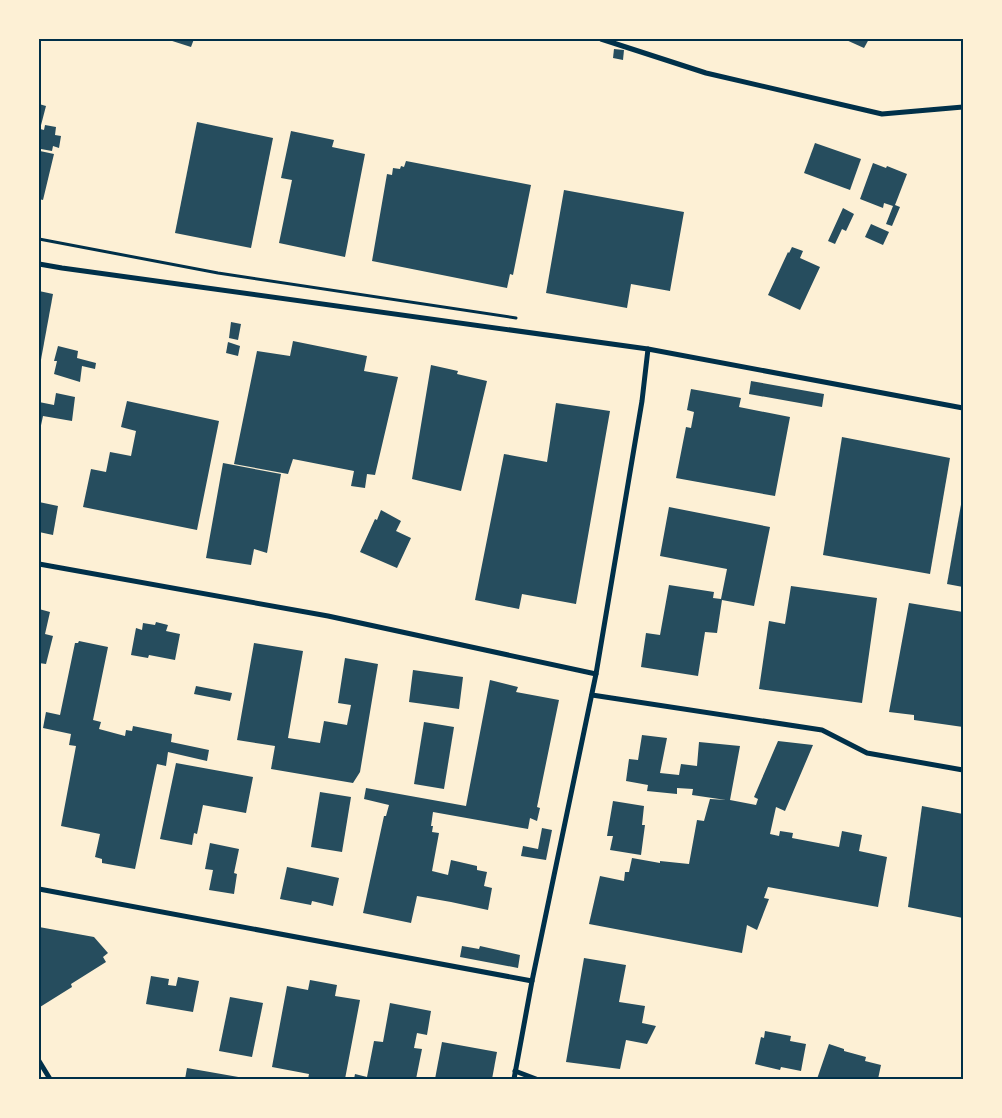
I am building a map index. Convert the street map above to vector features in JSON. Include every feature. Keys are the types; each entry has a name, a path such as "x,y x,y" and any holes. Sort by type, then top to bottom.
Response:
{"street":[{"path":"601,39 706,73 882,114 963,107"},
{"path":"39,264 71,270 648,349 963,408"},
{"path":"514,1079 532,981 596,674 642,401 648,349"},
{"path":"39,564 328,616 596,674"},
{"path":"592,695 822,730 867,753 963,770"},
{"path":"39,889 532,981"},
{"path":"39,1061 50,1079"},
{"path":"516,1071 536,1079"}],"building":[{"path":"166,39 194,39 191,47"},
{"path":"844,39 869,39 864,48"},
{"path":"614,49 624,50 623,60 613,58"},
{"path":"39,104 46,106 40,129 44,130 45,125 56,127 55,135 61,136 59,148 53,146 52,151 41,149 40,151 54,154 43,200 39,199"},
{"path":"197,122 273,138 251,248 175,233"},
{"path":"291,131 334,140 332,147 365,154 345,257 279,243 292,180 281,178"},
{"path":"815,143 861,159 850,190 804,173"},
{"path":"406,161 531,185 513,275 510,274 507,288 372,261 387,174 392,175 393,168 400,169 401,166 404,167"},
{"path":"873,163 907,174 895,205 900,207 892,226 886,224 893,206 884,203 883,208 860,199"},
{"path":"564,190 684,212 670,291 631,284 627,308 546,293"},
{"path":"843,208 854,214 846,231 842,229 835,244 828,241"},
{"path":"871,224 889,232 883,245 865,237"},
{"path":"792,247 803,251 800,258 820,267 800,310 768,295"},
{"path":"39,291 53,294 40,365 39,365"},
{"path":"231,322 241,324 238,340 229,338"},
{"path":"293,341 367,356 364,371 398,377 375,475 367,474 365,488 351,486 354,471 293,459 288,474 234,464 257,351 290,356"},
{"path":"228,342 240,346 238,356 226,353"},
{"path":"58,346 78,351 77,358 96,363 95,369 82,366 80,382 54,374 57,361 54,361"},
{"path":"431,365 458,371 457,374 487,381 461,491 412,479"},
{"path":"751,381 824,394 822,407 749,394"},
{"path":"691,389 741,398 739,407 790,417 775,496 676,478 686,427 691,428 694,412 687,410"},
{"path":"56,393 75,397 72,421 43,416 39,430 39,402 54,405"},
{"path":"127,401 219,421 197,530 83,507 91,469 106,472 110,452 131,456 136,431 121,427"},
{"path":"556,403 610,411 576,604 522,594 519,609 475,600 504,454 547,462"},
{"path":"842,437 950,458 930,574 823,555"},
{"path":"223,463 281,474 267,553 254,549 251,565 206,558"},
{"path":"963,499 963,587 947,584"},
{"path":"39,502 58,506 53,535 39,532"},
{"path":"669,507 770,527 754,606 722,600 717,633 705,632 698,676 641,667 646,633 660,635 669,585 714,592 713,598 721,599 727,569 660,556"},
{"path":"381,510 401,521 396,531 411,538 397,568 360,552"},
{"path":"791,586 877,598 862,703 759,689 769,621 785,624"},
{"path":"909,603 963,612 963,727 914,720 914,715 889,712"},
{"path":"39,609 50,612 45,634 53,636 46,664 39,663"},
{"path":"156,622 168,625 166,631 180,634 175,660 149,655 148,658 131,655 136,628 142,630 143,623 155,625"},
{"path":"79,641 108,647 93,720 101,722 99,729 125,736 126,730 132,731 133,726 172,734 171,742 209,750 207,761 168,752 166,766 157,764 135,869 102,863 102,859 95,857 100,834 61,826 76,746 69,745 71,734 43,728 46,712 60,715 75,643"},
{"path":"254,643 303,651 288,738 320,743 324,721 347,725 351,705 338,703 345,658 378,664 360,772 353,783 271,769 275,746 237,740"},
{"path":"413,670 463,677 459,709 409,702"},
{"path":"490,680 518,687 516,692 559,700 537,807 540,808 537,821 530,818 528,829 433,812 432,832 439,833 432,871 448,875 451,860 477,866 477,870 487,872 484,886 492,888 488,910 417,896 411,923 363,913 384,816 386,816 389,805 364,799 366,788 466,806"},
{"path":"196,686 232,693 230,701 194,694"},
{"path":"424,722 454,727 444,789 414,784"},
{"path":"642,735 667,738 660,773 679,775 681,764 697,766 699,742 740,746 730,800 756,805 758,799 754,797 778,741 813,745 785,811 776,807 770,834 779,836 780,831 793,833 792,838 839,847 842,831 862,835 859,851 887,857 878,907 768,887 764,898 769,899 757,930 747,925 742,953 589,924 600,876 624,881 625,872 629,872 632,858 660,863 660,861 689,864 697,820 704,821 710,799 726,800 692,795 693,789 677,788 677,794 647,791 648,785 626,781 629,759 638,760"},
{"path":"176,763 253,777 246,813 203,805 197,834 194,833 192,845 160,839"},
{"path":"320,792 351,797 342,852 311,847"},
{"path":"613,801 644,806 642,825 645,825 641,855 610,850 613,836 607,836"},
{"path":"922,806 963,814 963,918 908,907"},
{"path":"542,828 552,830 546,860 521,856 523,846 538,849"},
{"path":"210,843 239,849 234,873 237,874 234,894 209,890 213,870 205,869"},
{"path":"287,867 339,878 333,906 312,901 311,905 280,899"},
{"path":"39,927 94,937 108,953 103,957 106,962 71,984 72,987 40,1007 39,1005"},
{"path":"462,946 479,949 480,946 520,955 518,968 460,957"},
{"path":"584,958 626,965 619,1002 645,1006 642,1023 656,1026 647,1044 626,1040 620,1069 566,1062"},
{"path":"151,976 169,979 168,985 176,986 178,977 199,981 193,1012 146,1004"},
{"path":"310,980 337,985 335,996 360,1000 345,1079 308,1079 309,1074 272,1067 287,986 308,990"},
{"path":"230,997 263,1003 252,1057 219,1051"},
{"path":"390,1003 431,1011 427,1035 417,1033 414,1048 422,1049 416,1079 354,1079 355,1074 367,1077 374,1041 383,1042"},
{"path":"765,1031 791,1036 790,1041 806,1044 801,1071 781,1067 780,1070 755,1064 761,1037 764,1038"},
{"path":"442,1042 497,1052 492,1079 435,1079"},
{"path":"829,1044 844,1049 844,1051 866,1057 865,1061 881,1065 878,1079 817,1079"},
{"path":"187,1068 244,1078 244,1079 185,1079"}]}
